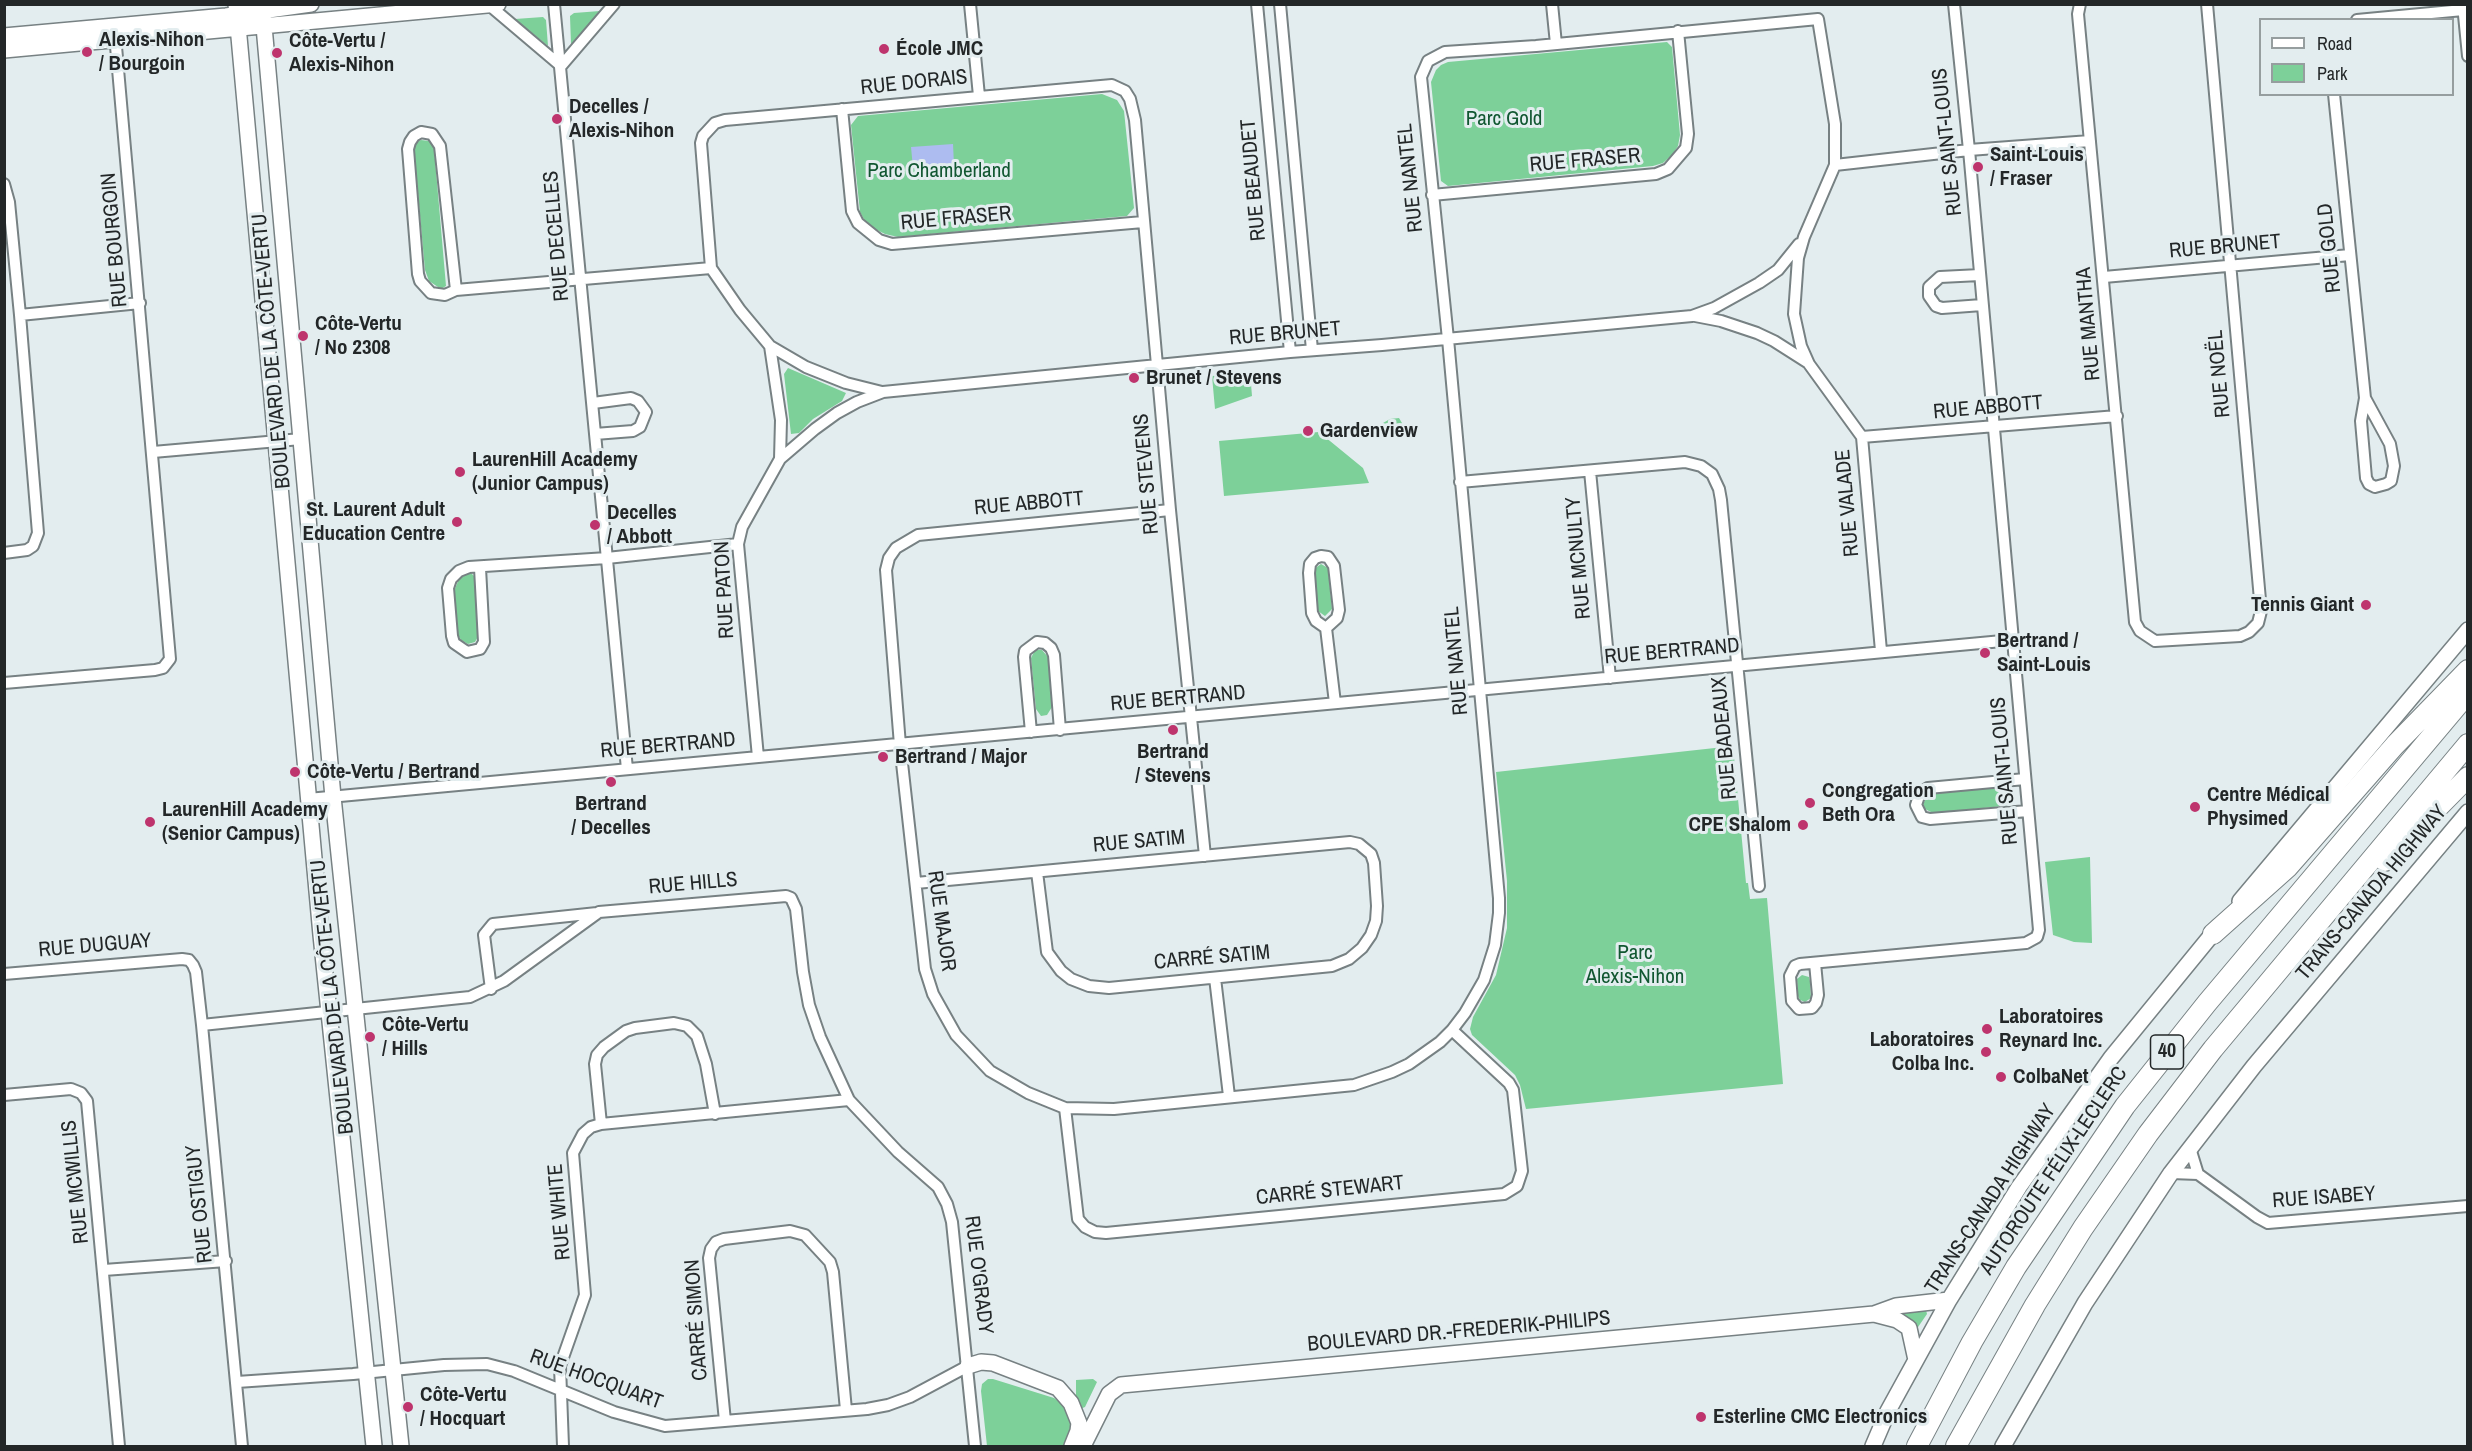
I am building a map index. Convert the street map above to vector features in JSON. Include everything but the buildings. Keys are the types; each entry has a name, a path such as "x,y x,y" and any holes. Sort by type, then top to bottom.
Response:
{"highway":[{"path":"2212,934 2288,867 2380,761 2468,670"},
{"name":"AUTOROUTE FÉLIX-LECLERC","path":"1917,1446 1972,1342 2016,1267 2125,1106 2207,1003 2468,693"},
{"name":"40","path":"1956,1446 2029,1314 2113,1183 2192,1076 2468,744"},
{"path":"2283,966 2468,777"}],"main road":[{"path":"4,50 311,4"},
{"path":"263,13 498,4"},
{"name":"BOULEVARD DE LA CÔTE-VERTU","path":"263,13 333,797 401,1446"},
{"name":"BOULEVARD DE LA CÔTE-VERTU","path":"237,16 308,799 374,1446"},
{"path":"4,36 115,32"},
{"name":"TRANS-CANADA HIGHWAY","path":"1872,1446 1888,1411 1949,1300 2066,1119 2133,1030 2468,630"},
{"name":"TRANS-CANADA HIGHWAY","path":"2003,1446 2085,1303 2171,1173 2254,1066 2468,812"},
{"path":"1874,1314 1896,1306 1949,1300"},
{"path":"1874,1314 1897,1320 1906,1326 1912,1335 1916,1360"},
{"name":"BOULEVARD DR.-FREDERIK-PHILIPS","path":"1083,1446 1109,1394 1121,1385 1874,1314"},
{"name":"RUE O'GRADY","path":"968,1366 977,1363 993,1363 1053,1385 1071,1403 1077,1418 1078,1431 1072,1446"},
{"path":"1861,1446 1888,1411"}],"street":[{"name":"RUE DECELLES","path":"554,4 627,769"},
{"path":"489,5 561,66 614,4"},
{"path":"970,4 979,96"},
{"name":"RUE BEAUDET","path":"1257,4 1290,352"},
{"name":"RUE BEAUDET","path":"1280,4 1312,350"},
{"path":"1552,4 1556,44 1678,32"},
{"name":"RUE SAINT-LOUIS","path":"1815,963 2032,941 2037,937 2039,930 1992,428 1970,150 1954,4"},
{"name":"RUE MANTHA","path":"2080,4 2078,14 2135,622 2147,637"},
{"name":"RUE NOËL","path":"2147,637 2155,641 2240,636 2249,632 2258,623 2261,611 2207,4"},
{"path":"2373,18 2463,7 2468,56"},
{"name":"RUE VALADE","path":"1678,32 1818,19 1835,124 1835,165 1804,237 1796,270 1794,314 1801,346 1809,364 1862,437 1881,651"},
{"name":"RUE BOURGOIN","path":"4,683 155,670 168,665 170,652 115,32"},
{"name":"RUE FRASER","path":"1432,195 1656,174 1668,169 1686,148 1688,134 1678,32"},
{"name":"RUE NANTEL","path":"1229,1096 1354,1084 1392,1072 1409,1064 1452,1030 1484,980 1494,945 1499,913 1448,339 1421,77 1428,61 1445,52 1556,44"},
{"name":"RUE DORAIS","path":"711,268 701,143 707,129 715,123 724,120 1103,85 1112,85 1125,91"},
{"name":"RUE STEVENS","path":"1125,91 1130,99 1135,120 1170,510 1205,856"},
{"name":"RUE GOLD","path":"2334,96 2365,398 2361,421 2366,478 2369,484 2375,487 2391,480 2394,466 2390,444 2365,398"},
{"name":"RUE FRASER","path":"842,109 852,211 858,223 879,240 892,244 1143,222"},
{"path":"456,290 440,146 432,134 421,132 410,142 408,149 418,274 420,281 431,293 445,295 456,290 711,268 740,310 770,346"},
{"path":"1835,165 1970,150 2090,141"},
{"path":"4,184 9,202 20,315 38,534 33,546 19,552 4,553"},
{"name":"RUE BRUNET","path":"780,459 837,413 883,392 1692,316 1714,308 1778,270 1804,237"},
{"name":"RUE BRUNET","path":"2104,277 2350,255"},
{"path":"1980,275 1941,277 1929,287 1929,297 1936,306 1942,308 1982,305"},
{"path":"20,315 140,303"},
{"name":"RUE BRUNET","path":"1692,316 1721,321 1757,333 1774,341 1809,364"},
{"name":"RUE BRUNET","path":"770,346 806,367 846,383 883,392"},
{"name":"RUE PATON","path":"758,757 738,544 742,527 780,459 781,420 770,346"},
{"path":"593,403 631,398 639,401 646,412 640,427 633,430 596,434"},
{"name":"RUE ABBOTT","path":"1862,437 2117,416"},
{"path":"153,452 301,439"},
{"name":"RUE BADEAUX","path":"1590,471 1686,462 1706,469 1719,489 1759,886"},
{"path":"1460,482 1590,471"},
{"name":"RUE MCNULTY","path":"1590,471 1610,678"},
{"name":"RUE ABBOTT","path":"896,548 908,539 928,533 1170,510"},
{"path":"480,568 484,642 480,649 467,652 454,643 448,588 451,579 459,571 469,567 607,558 738,544"},
{"name":"RUE MAJOR","path":"896,548 889,558 886,570 900,745 925,969 944,1017 970,1052 990,1071 1028,1093 1065,1108 1114,1109 1229,1096"},
{"path":"1326,628 1337,618 1339,610 1334,566 1328,557 1321,556 1314,558 1310,564 1312,614 1316,621 1326,628 1335,703"},
{"name":"RUE BERTRAND","path":"308,799 2013,640"},
{"path":"1031,732 1024,657 1025,651 1037,642 1045,643 1054,655 1060,730"},
{"path":"2025,779 1928,788 1920,793 1916,805 1922,817 1930,819 2028,811"},
{"name":"RUE SATIM","path":"916,882 1350,842 1365,848"},
{"name":"CARRÉ SATIM","path":"1037,872 1047,952 1071,979 1089,986 1109,988 1332,966 1349,959 1362,948 1374,928 1377,906 1374,863 1371,854 1365,848"},
{"name":"RUE HILLS","path":"491,988 484,934 493,924 780,895 790,898"},
{"name":"RUE O'GRADY","path":"790,898 796,909 809,1005 820,1037 849,1100 898,1152 938,1187 947,1204 952,1222 968,1366"},
{"name":"RUE HILLS","path":"329,1012 470,997 491,988 599,912"},
{"name":"RUE DUGUAY","path":"4,974 182,958 189,960"},
{"name":"RUE OSTIGUY","path":"189,960 196,972 202,1025 242,1446"},
{"path":"1215,978 1229,1096"},
{"path":"202,1025 329,1012"},
{"path":"715,1114 706,1064 697,1036 687,1026 674,1023 634,1028 603,1047 597,1055 595,1064 601,1124 715,1114 849,1100"},
{"name":"CARRÉ STEWART","path":"1065,1108 1077,1219 1084,1227 1095,1232 1106,1233 1503,1194 1517,1186 1522,1171 1513,1090 1509,1083 1452,1030"},
{"name":"RUE MCWILLIS","path":"4,1095 71,1089 81,1093 87,1101 119,1446"},
{"name":"RUE WHITE","path":"563,1446 560,1366 585,1295 573,1153 582,1134 591,1127 601,1124"},
{"path":"2171,1173 2198,1174 2190,1148"},
{"name":"RUE ISABEY","path":"2198,1174 2268,1223 2468,1206"},
{"name":"CARRÉ SIMON","path":"725,1421 709,1258 711,1249 716,1242 724,1239 790,1231 804,1235 830,1262 846,1410"},
{"name":"RUE MCWILLIS","path":"104,1270 226,1261"},
{"name":"RUE HOCQUART","path":"237,1382 444,1365 487,1364 514,1371 639,1420 664,1426 888,1405 925,1390 968,1366"},
{"path":"968,1366 975,1446"}],"green space":[{"path":"600,11 571,44 570,16 574,13"},
{"path":"543,17 546,20 548,46 515,19"},
{"name":"Parc Gold","path":"1667,42 1672,47 1680,135 1678,146 1663,163 1653,166 1448,186 1441,181 1431,82 1441,65 1448,62"},
{"name":"Parc Chamberland","path":"1102,94 1117,100 1124,111 1134,208 1127,216 898,237 873,228 860,212 851,125 858,116"},
{"path":"429,141 434,148 446,286 441,289 429,281 425,270 414,150 417,142"},
{"path":"788,368 846,393 842,401 813,419 799,433 791,434 784,374"},
{"path":"1250,372 1252,396 1215,409 1212,376"},
{"path":"1399,418 1402,423 1393,437 1383,423"},
{"path":"1319,432 1363,468 1369,483 1224,496 1219,441"},
{"path":"1321,564 1328,568 1332,609 1325,616 1318,611 1314,569"},
{"path":"470,572 474,576 479,635 475,642 468,644 458,635 454,591 459,579"},
{"path":"1035,650 1042,650 1048,657 1052,707 1047,715 1041,716 1036,709 1031,658"},
{"name":"Parc Alexis-Nihon","path":"1733,746 1746,883 1748,883 1750,899 1767,898 1783,1084 1526,1109 1515,1075 1472,1035 1470,1029 1473,1017 1496,975 1507,928 1507,881 1496,772"},
{"path":"2002,787 2009,789 2012,797 2009,804 2004,806 1933,813 1925,809 1923,804 1928,795 1934,793"},
{"path":"2090,857 2092,943 2074,942 2053,935 2045,862"},
{"path":"1802,975 1809,977 1810,981 1811,998 1805,1002 1798,996 1797,979"},
{"path":"1926,1310 1927,1314 1916,1330 1897,1312"},
{"path":"988,1379 1054,1398 1065,1406 1073,1428 1065,1446 987,1446 981,1391 982,1384"},
{"path":"1093,1379 1097,1382 1085,1407 1080,1409 1076,1400 1076,1380"}],"water":[{"path":"953,144 954,165 913,168 911,147"}],"place":[{"name":"École JMC","path":"884,49"},
{"name":"Alexis-Nihon / Bourgoin","path":"87,52"},
{"name":"Côte-Vertu / Alexis-Nihon","path":"277,53"},
{"name":"Decelles / Alexis-Nihon","path":"557,119"},
{"name":"Saint-Louis / Fraser","path":"1978,167"},
{"name":"Côte-Vertu / No 2308","path":"303,336"},
{"name":"Brunet / Stevens","path":"1134,378"},
{"name":"Gardenview","path":"1308,431"},
{"name":"LaurenHill Academy (Junior Campus)","path":"460,472"},
{"name":"St. Laurent Adult Education Centre","path":"457,522"},
{"name":"Decelles / Abbott","path":"595,525"},
{"name":"Tennis Giant","path":"2366,605"},
{"name":"Bertrand / Saint-Louis","path":"1985,653"},
{"name":"Bertrand / Stevens","path":"1173,730"},
{"name":"Bertrand / Major","path":"883,757"},
{"name":"Côte-Vertu / Bertrand","path":"295,772"},
{"name":"Bertrand / Decelles","path":"611,782"},
{"name":"Congregation Beth Ora","path":"1810,803"},
{"name":"Centre Médical Physimed","path":"2195,807"},
{"name":"LaurenHill Academy (Senior Campus)","path":"150,822"},
{"name":"CPE Shalom","path":"1803,825"},
{"name":"Laboratoires Reynard Inc.","path":"1987,1029"},
{"name":"Côte-Vertu / Hills","path":"370,1037"},
{"name":"Laboratoires Colba Inc.","path":"1986,1052"},
{"name":"ColbaNet","path":"2001,1077"},
{"name":"Côte-Vertu / Hocquart","path":"408,1407"},
{"name":"Esterline CMC Electronics","path":"1701,1417"}]}
